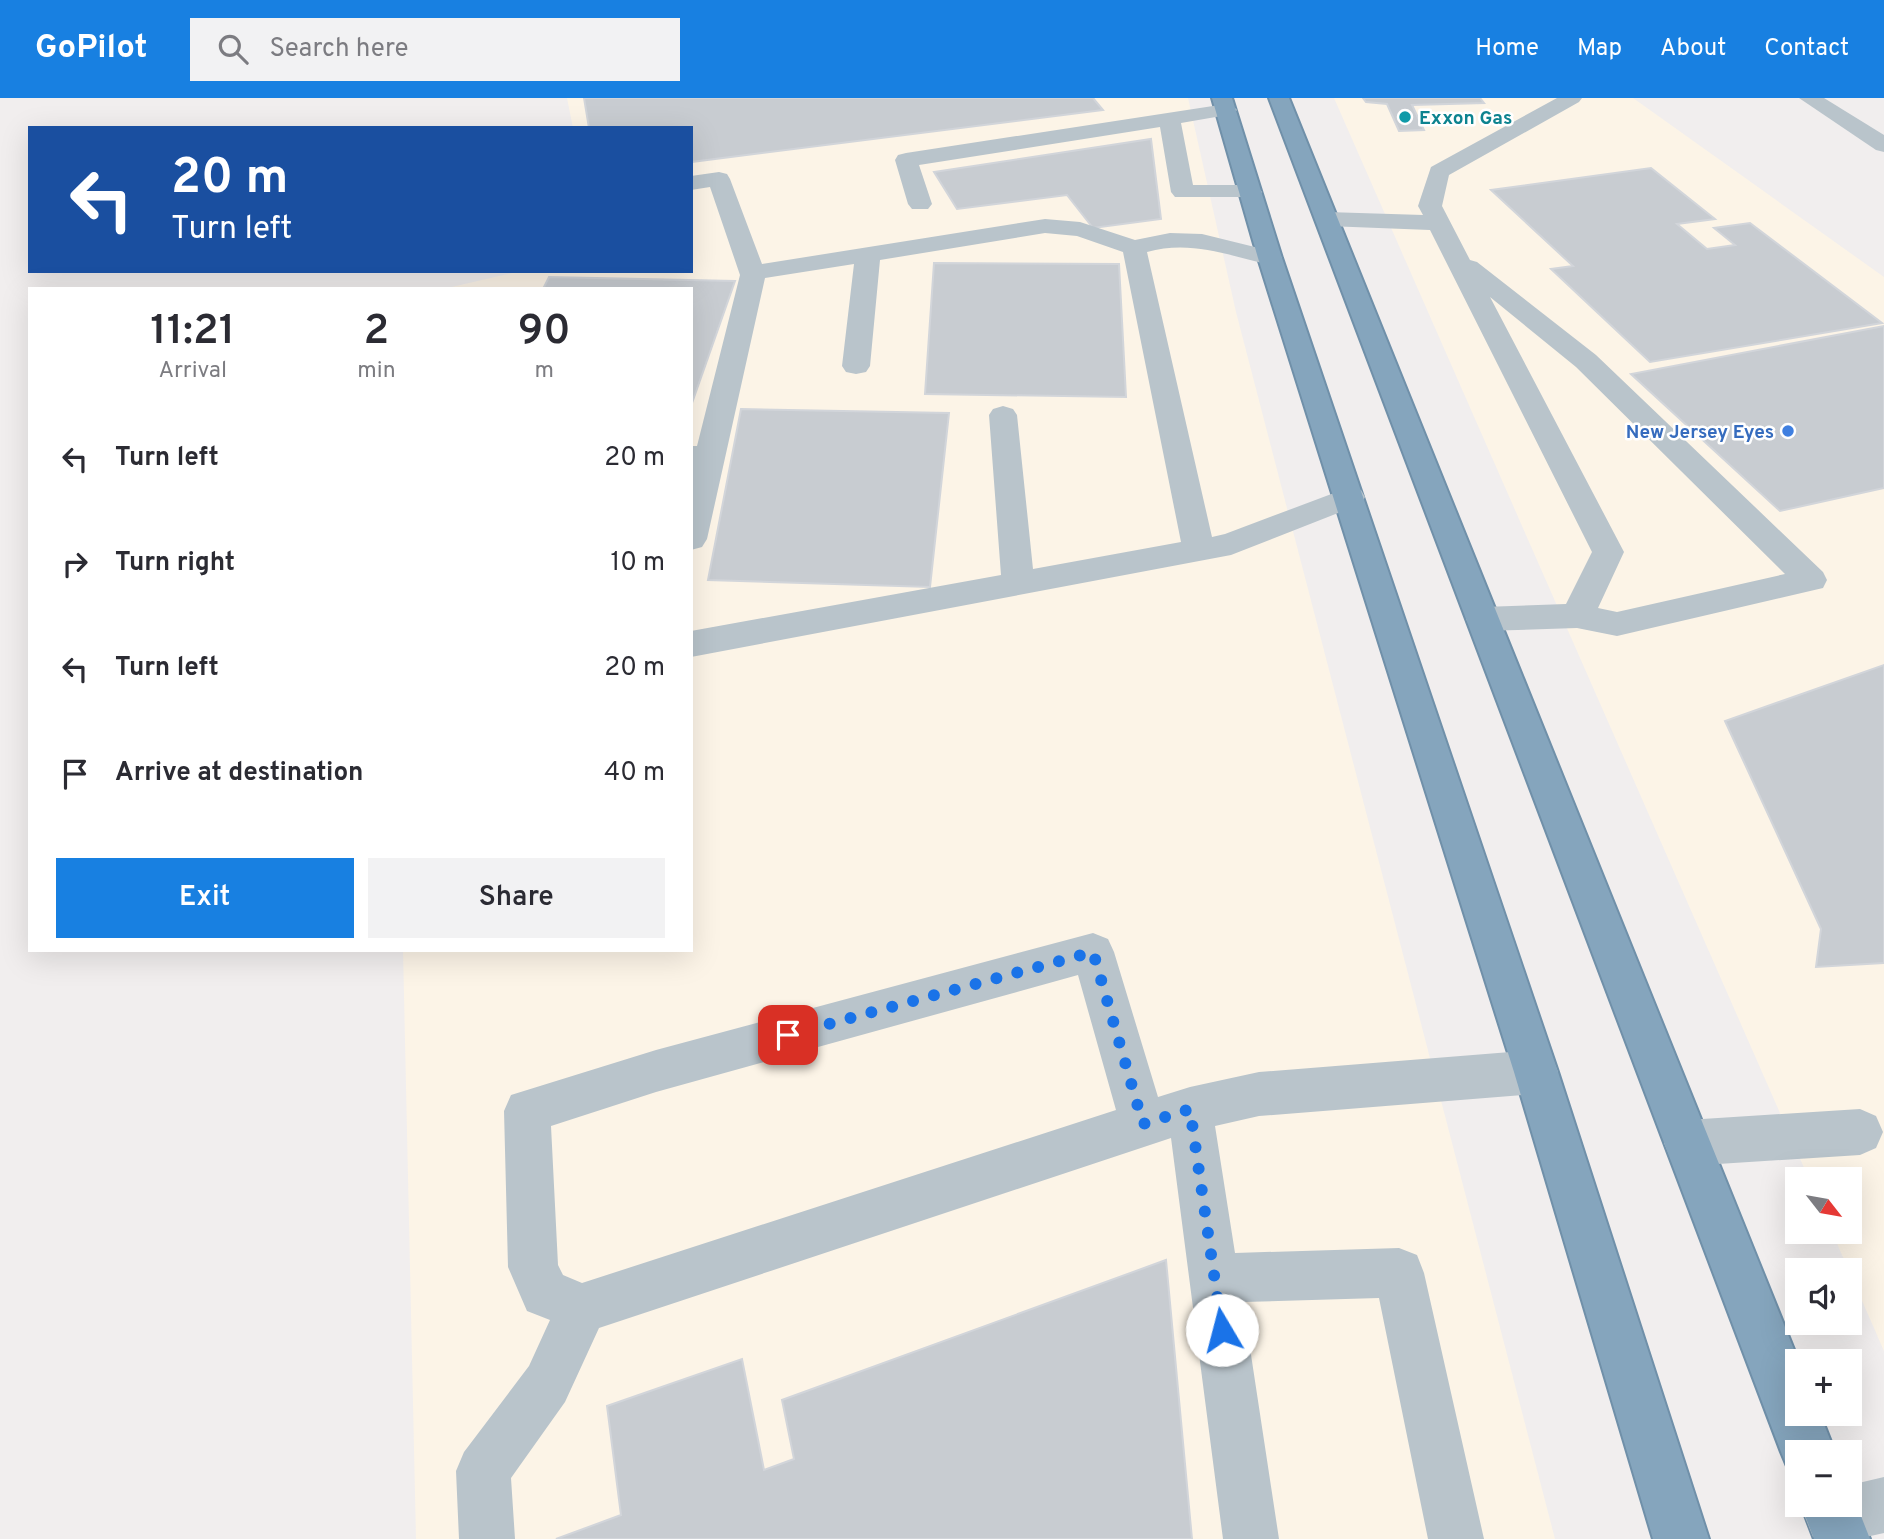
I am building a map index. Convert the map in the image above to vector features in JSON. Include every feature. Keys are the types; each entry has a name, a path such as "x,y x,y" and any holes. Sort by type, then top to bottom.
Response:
{"highway":[{"path":"1279,98 1803,1440"},
{"path":"1224,104 1270,258 1536,1072 1681,1539"}],"street":[{"path":"1572,98 1439,172 1430,206 1608,552 1577,616"},
{"path":"1809,98 1884,145"},
{"path":"920,204 906,160 1169,119 1224,104"},
{"path":"1169,119 1183,192 1250,192"},
{"path":"693,183 719,179 752,272 700,455 693,520"},
{"path":"1327,219 1438,223"},
{"path":"752,272 1045,226 1080,229 1134,248 1160,240 1192,239 1270,258"},
{"path":"1134,248 1199,550"},
{"path":"856,366 868,254"},
{"path":"1456,257 1586,362 1811,580 1617,624 1577,616 1483,619"},
{"path":"1003,415 1018,584"},
{"path":"693,644 1231,544 1350,497"},
{"path":"1143,1124 1093,952 656,1071 527,1111 533,1267 545,1293 582,1308 1190,1109 1259,1094 1536,1072"},
{"path":"1190,1109 1251,1539"},
{"path":"1687,1143 1860,1132"},
{"path":"1214,1278 1399,1273 1456,1539"},
{"path":"487,1539 483,1471 547,1384 582,1308"}],"shaded area":[{"path":"567,98 1188,98 1236,312 1555,1539 416,1539 403,952 693,952 693,287 452,287 512,273 693,273 693,126 573,126"},
{"path":"1334,98 1633,98 1884,277 1884,1351 1862,1301 1862,1258 1843,1258 1837,1244 1862,1244 1862,1167 1804,1167"}],"building":[{"path":"584,98 1093,98 1103,110 693,162 693,126 589,126"},
{"name":"Exxon Gas","path":"1363,98 1480,98 1484,103 1412,105 1424,130 1399,131 1387,104 1366,102"},
{"path":"1151,139 1161,219 1093,228 1067,195 957,209 934,172"},
{"path":"1651,168 1715,219 1677,224 1707,249 1735,245 1714,228 1750,223 1882,323 1650,362 1551,269 1573,266 1491,190"},
{"path":"934,263 1119,264 1126,397 925,394"},
{"path":"549,277 735,281 693,400 693,287 544,287"},
{"name":"New Jersey Eyes","path":"1884,326 1884,488 1780,511 1631,374"},
{"path":"741,409 949,413 930,587 708,580"},
{"path":"1884,665 1884,963 1816,967 1821,929 1725,721"},
{"path":"1166,1260 1192,1539 556,1539 621,1515 607,1406 742,1359 764,1470 794,1459 782,1400"}],"place":[{"name":"Exxon Gas","path":"1405,117"},
{"name":"New Jersey Eyes","path":"1788,431"}],"route":[{"path":"788,1035 1093,952 1143,1124 1190,1109 1222,1330"}]}
